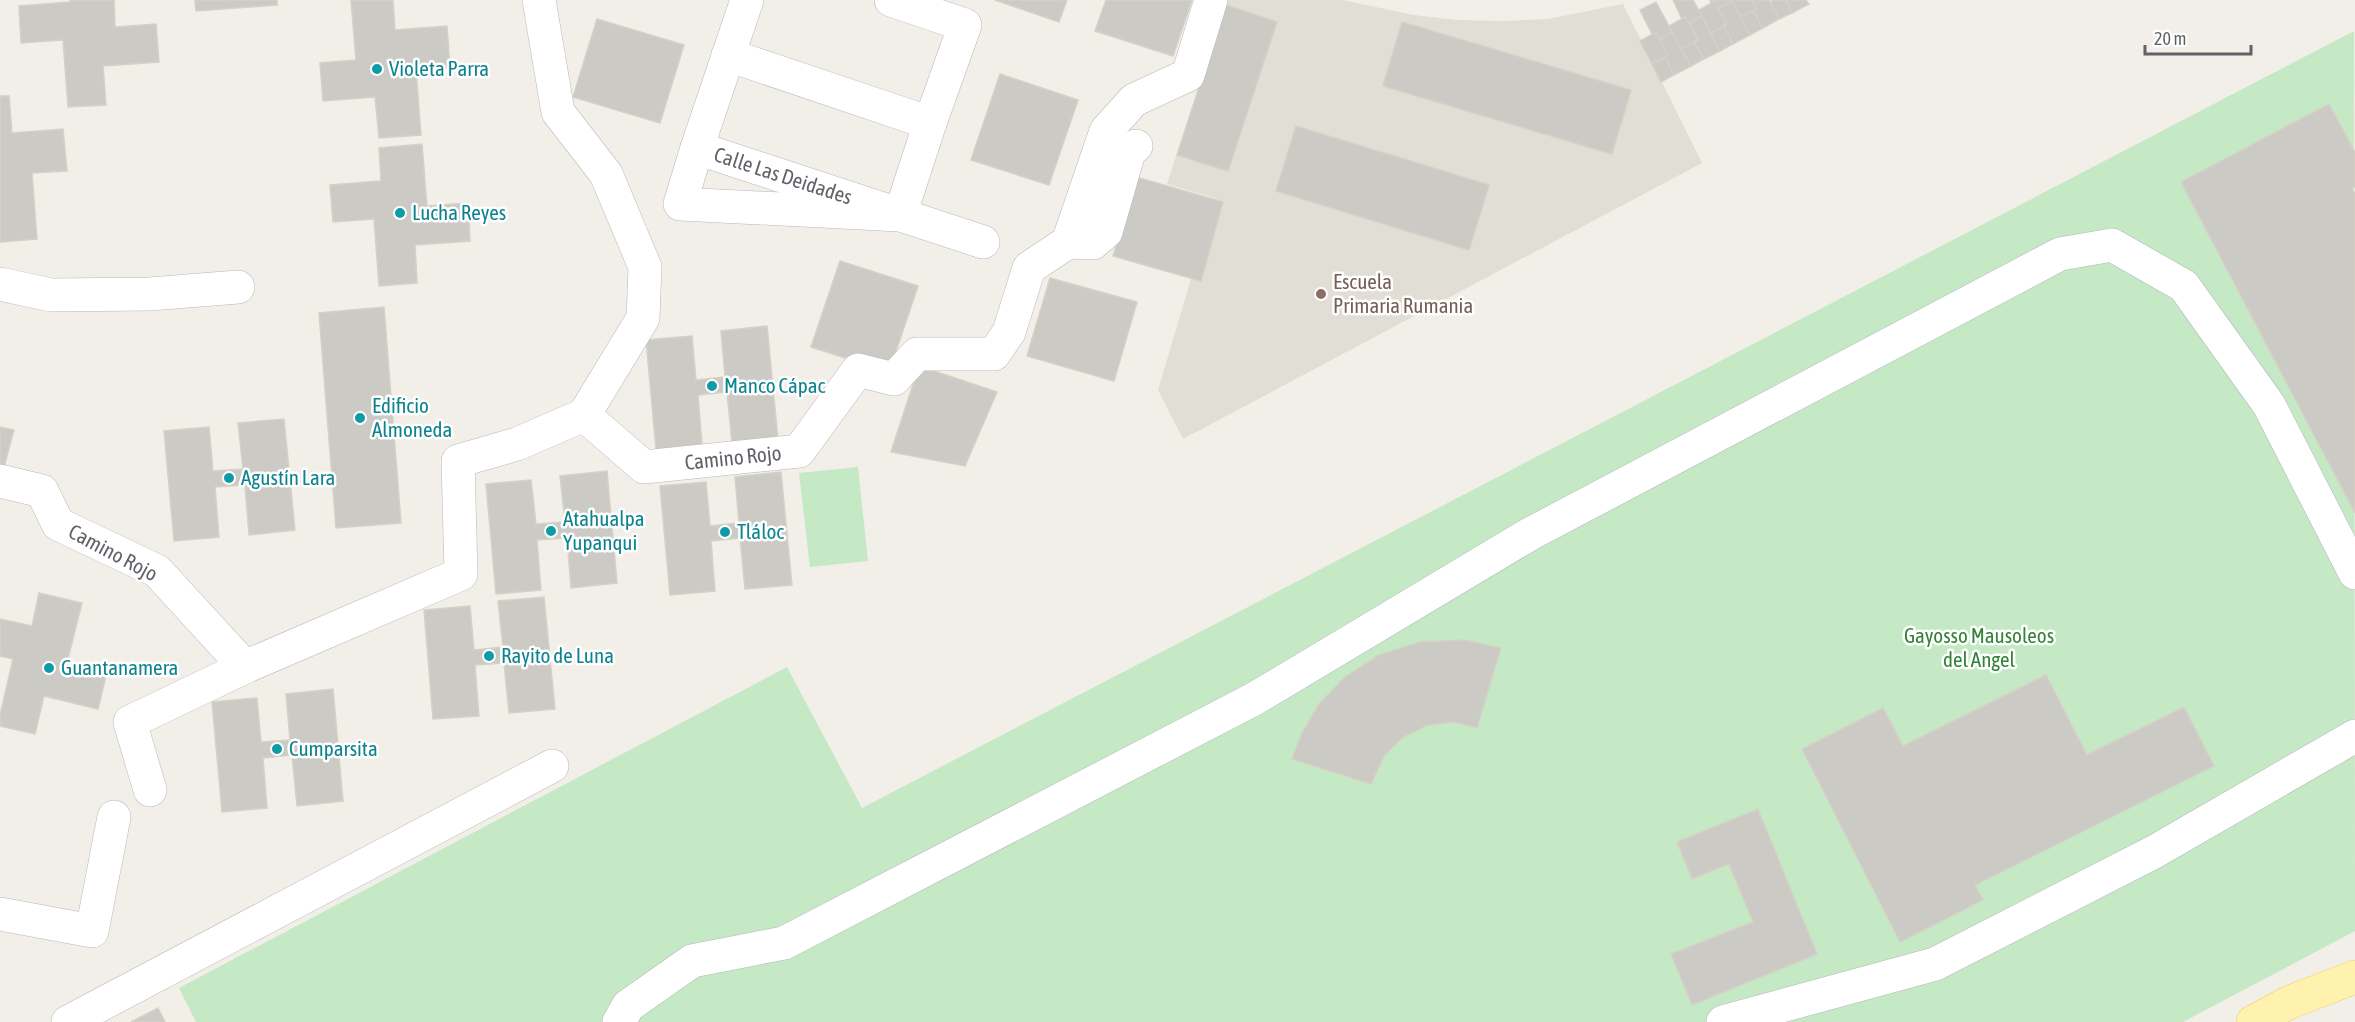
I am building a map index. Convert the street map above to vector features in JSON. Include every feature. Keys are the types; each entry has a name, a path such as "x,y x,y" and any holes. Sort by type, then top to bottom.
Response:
{"main road":[{"path":"2253,1022 2290,1002 2355,977"}],"street":[{"path":"150,790 130,722 245,668 461,574 458,461 517,444 584,415 643,318 645,267 606,174 558,112 539,0"},
{"name":"Calle Las Deidades","path":"747,0 697,148 983,242"},
{"path":"697,148 680,204 900,215 965,25 891,0"},
{"path":"1068,243 1106,131 1134,100 1188,75 1211,0"},
{"path":"728,56 930,123"},
{"name":"Camino Rojo","path":"584,415 644,467 799,451 858,370 894,380 917,354 994,354 1009,332 1029,268 1068,243 1094,243 1106,232 1129,152 1136,146"},
{"path":"619,1022 628,1005 692,961 784,943 794,938 1254,699 1530,534 2060,254 2112,245 2184,286 2269,405 2355,573"},
{"path":"0,284 51,295 150,294 238,287"},
{"name":"Camino Rojo","path":"0,481 42,491 58,524 157,571 245,668"},
{"path":"1722,1022 1935,964 2154,852 2355,736"},
{"path":"68,1022 552,766"},
{"path":"0,914 92,931 114,817"}],"shaded area":[{"name":"Escuela Primaria Rumania","path":"1227,0 1342,0 1414,15 1457,20 1503,21 1548,19 1623,4 1702,163 1183,439 1158,390 1215,198 1167,184"}],"green space":[{"name":"Gayosso Mausoleos del Angel","path":"2354,31 2355,931 2183,1022 196,1022 179,988 787,667 862,808"},
{"path":"858,467 868,561 810,567 799,473"}],"building":[{"path":"70,0 114,0 115,27 156,24 159,62 103,66 106,105 68,107 63,40 21,43 19,6 70,2"},
{"path":"195,0 277,0 277,5 196,11"},
{"name":"Violeta Parra","path":"351,0 393,0 395,30 447,26 450,67 416,70 421,135 379,138 375,97 323,101 320,63 356,60"},
{"path":"995,0 1067,0 1059,22"},
{"path":"1106,0 1192,0 1173,56 1095,31"},
{"path":"1673,0 1693,0 1702,16 1689,23 1685,17 1682,19"},
{"path":"1710,0 1732,1 1718,8 1715,1 1711,3"},
{"path":"1731,0 1752,0 1757,9 1740,17"},
{"path":"1752,0 1769,0 1779,19 1763,28 1753,11 1757,9"},
{"path":"1786,0 1792,13 1779,19 1770,2"},
{"path":"1786,0 1806,0 1809,4 1792,13"},
{"path":"1715,1 1727,24 1711,33 1699,10"},
{"path":"1732,1 1750,35 1733,44 1724,26 1727,24 1718,8"},
{"path":"1656,2 1672,32 1659,39 1656,32 1652,34 1640,10"},
{"path":"1226,5 1277,22 1228,171 1177,155"},
{"path":"1753,11 1763,28 1750,35 1740,17"},
{"path":"1702,16 1720,51 1704,59 1694,42 1698,40 1689,23"},
{"path":"1685,17 1698,40 1681,49 1669,26"},
{"path":"597,19 684,45 660,123 573,97"},
{"path":"1402,22 1631,90 1612,154 1383,86"},
{"path":"1724,26 1733,44 1720,51 1711,33"},
{"path":"1656,32 1668,55 1652,64 1640,41"},
{"path":"1672,32 1691,66 1674,75 1665,57 1668,55 1659,39"},
{"path":"1694,42 1704,59 1691,66 1681,49"},
{"path":"1665,57 1674,75 1661,82 1652,64"},
{"path":"1000,74 1078,100 1049,185 971,160"},
{"path":"0,96 9,96 12,133 63,129 67,171 32,173 37,239 0,242"},
{"path":"2329,104 2355,152 2355,187 2352,188 2355,194 2355,513 2181,182"},
{"path":"1296,126 1489,185 1469,250 1276,191"},
{"name":"Lucha Reyes","path":"422,144 427,206 468,203 470,241 415,245 417,283 379,286 374,219 333,222 330,185 381,181 379,148"},
{"path":"1136,177 1223,202 1201,281 1113,256"},
{"path":"840,261 918,286 889,372 811,347"},
{"path":"1050,278 1137,302 1114,381 1027,356"},
{"name":"Edificio Almoneda","path":"384,307 401,523 336,528 319,313"},
{"name":"Manco Cápac","path":"767,326 778,439 732,443 727,392 698,395 702,445 656,449 646,340 692,336 696,380 725,377 721,331"},
{"path":"919,366 997,392 965,466 891,452"},
{"name":"Agustín Lara","path":"284,419 295,530 249,535 245,485 215,487 219,537 174,541 164,431 209,427 213,471 243,469 238,423"},
{"path":"0,427 14,430 4,467 0,466"},
{"name":"Atahualpa Yupanqui","path":"607,471 617,583 571,588 567,538 537,540 541,590 496,594 486,484 531,480 536,524 565,522 560,476"},
{"name":"Tláloc","path":"781,472 792,585 745,589 740,538 711,541 715,591 670,595 660,486 706,482 710,526 739,523 735,477"},
{"name":"Guantanamera","path":"39,593 82,603 67,663 107,672 98,709 44,696 35,734 0,726 0,715 13,659 0,656 0,619 32,626"},
{"name":"Rayito de Luna","path":"544,597 555,709 509,713 504,663 475,665 479,716 433,719 424,610 470,606 474,650 503,647 498,601"},
{"path":"1465,640 1501,648 1477,728 1455,722 1428,725 1403,737 1384,756 1371,784 1292,759 1302,733 1319,704 1345,677 1379,655 1420,642"},
{"path":"2046,675 2087,755 2184,707 2214,766 1975,885 1983,900 1900,942 1802,749 1883,708 1903,746"},
{"name":"Cumparsita","path":"333,689 343,801 297,806 292,755 263,758 267,808 222,812 212,702 257,698 261,742 290,740 286,694"},
{"path":"1758,809 1817,954 1692,1005 1671,954 1753,922 1729,864 1692,879 1677,842"},
{"path":"158,1008 165,1022 131,1022"}],"place":[{"name":"Violeta Parra","path":"377,69"},
{"name":"Lucha Reyes","path":"400,213"},
{"name":"Escuela Primaria Rumania","path":"1321,294"},
{"name":"Manco Cápac","path":"712,386"},
{"name":"Edificio Almoneda","path":"360,418"},
{"name":"Agustín Lara","path":"229,478"},
{"name":"Atahualpa Yupanqui","path":"551,531"},
{"name":"Tláloc","path":"725,532"},
{"name":"Rayito de Luna","path":"489,656"},
{"name":"Guantanamera","path":"49,668"},
{"name":"Cumparsita","path":"277,749"}]}
